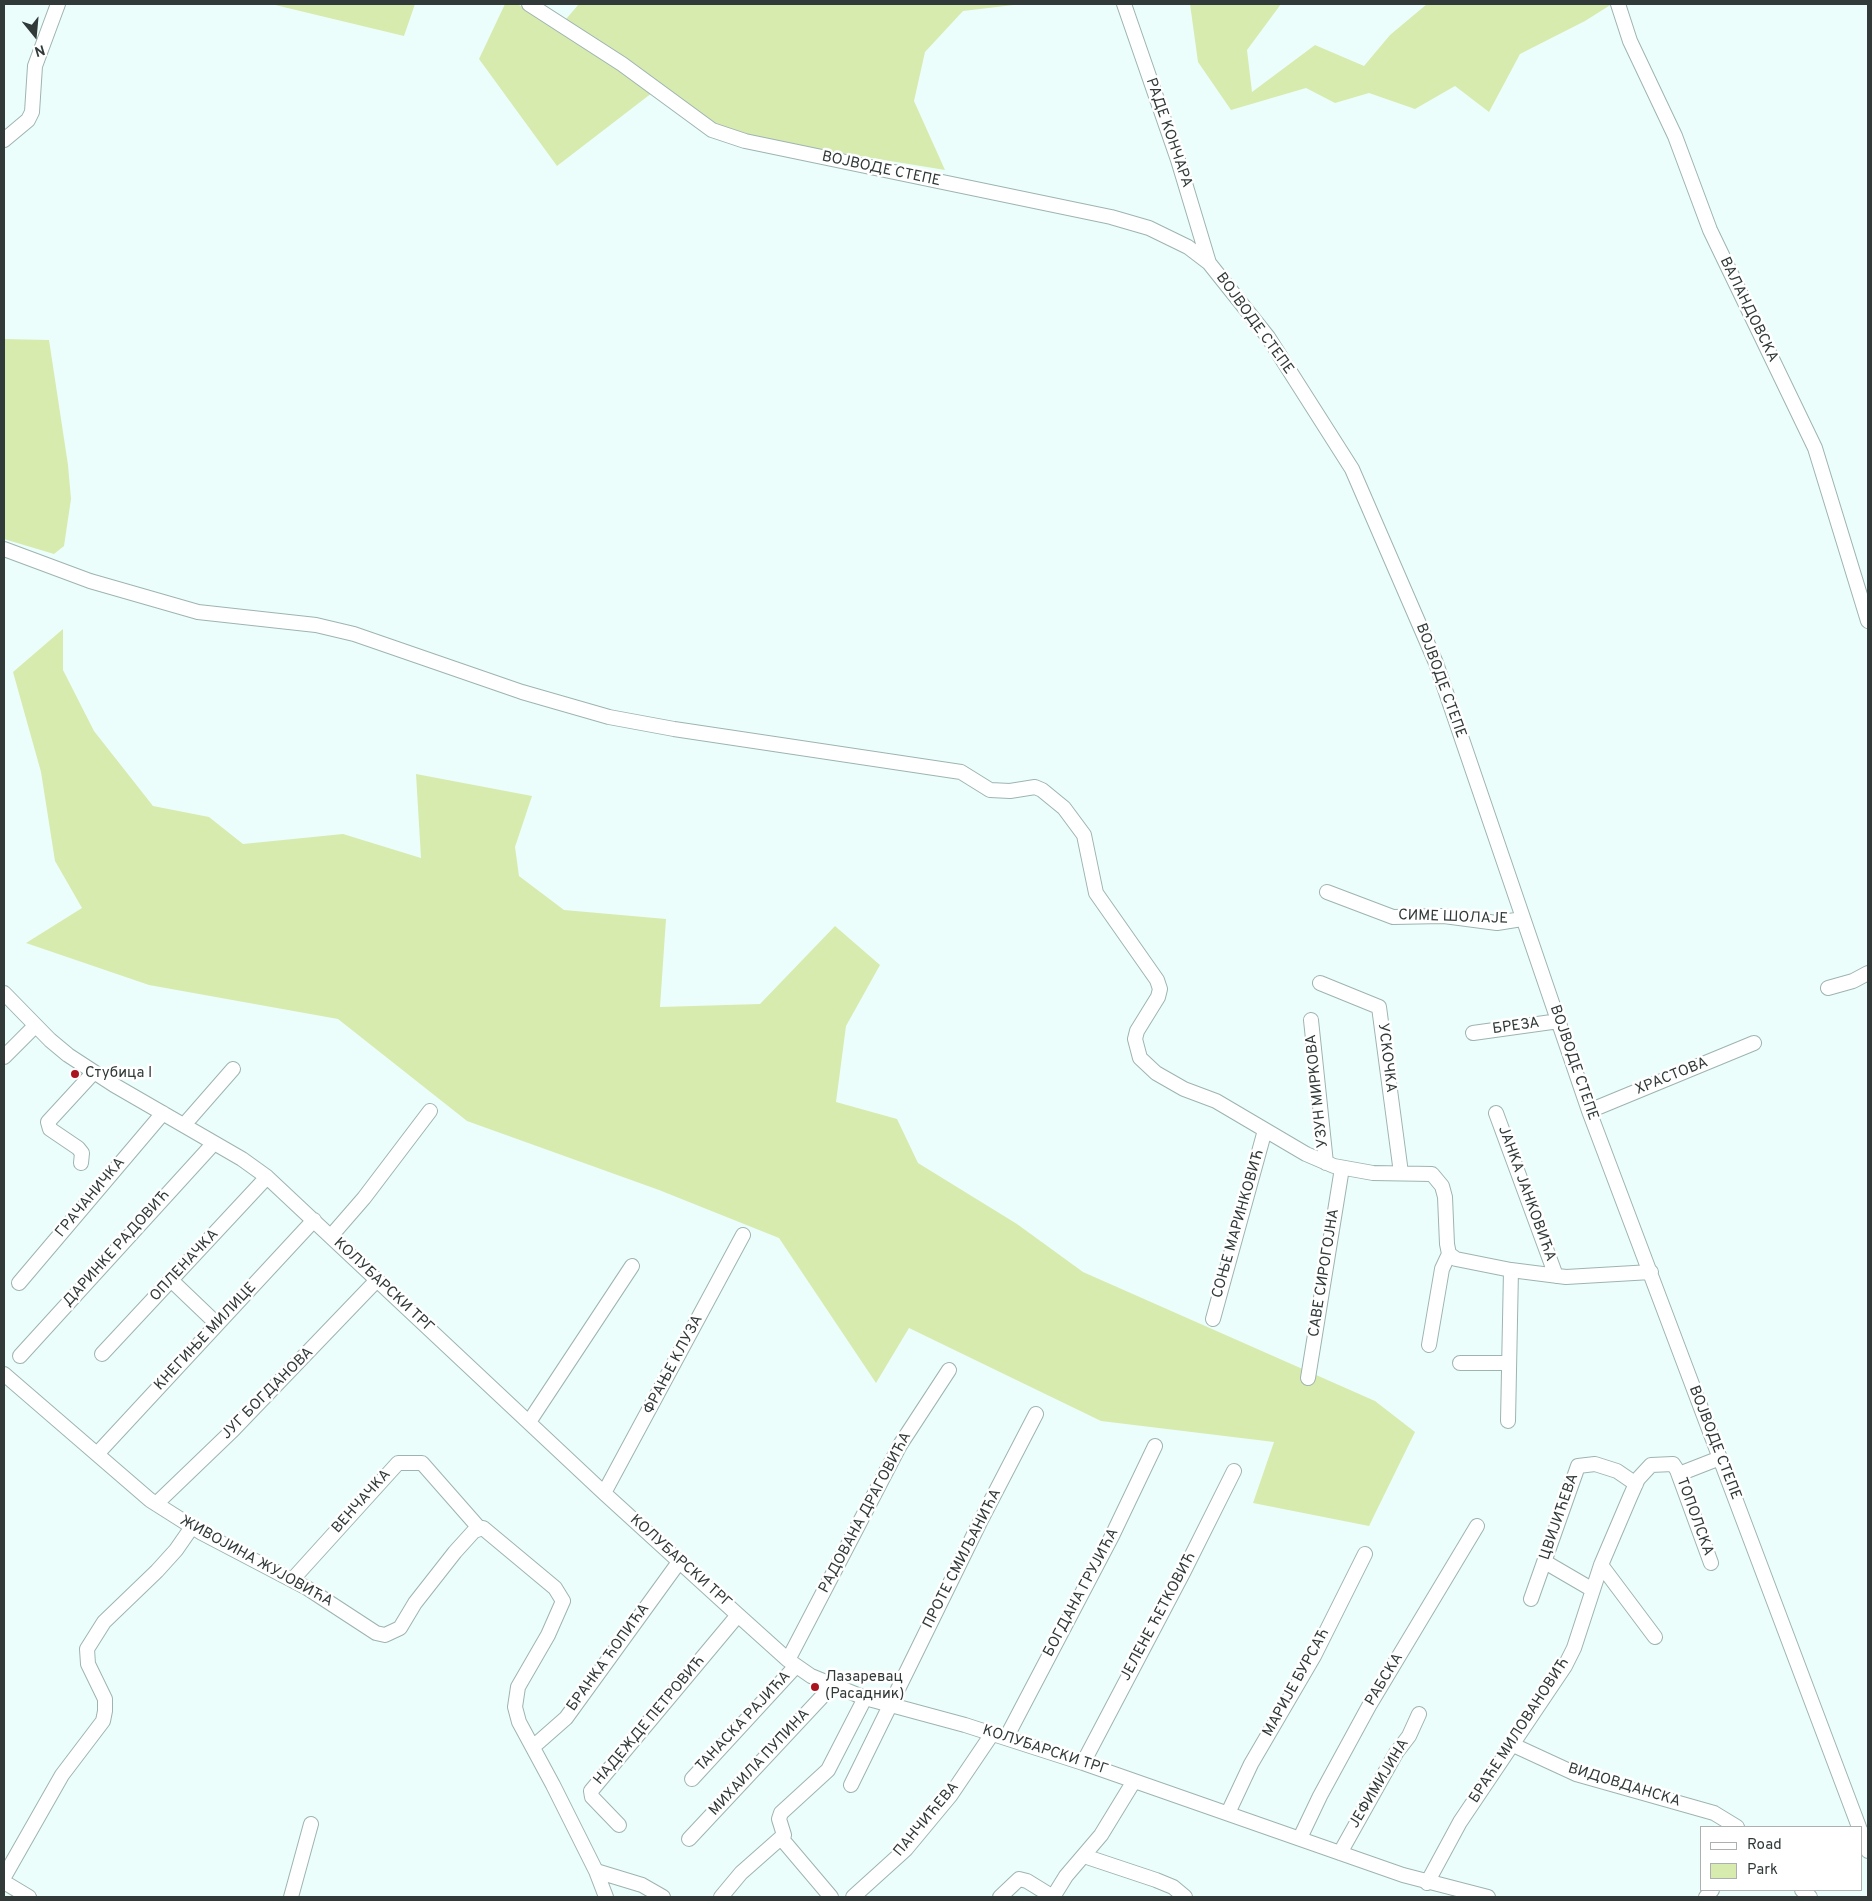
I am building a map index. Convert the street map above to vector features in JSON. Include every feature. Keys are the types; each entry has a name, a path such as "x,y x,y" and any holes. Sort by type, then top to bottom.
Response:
{"street":[{"path":"4,140 28,120 32,112 35,66 58,4"},
{"name":"ВОЈВОДЕ СТЕПЕ","path":"530,4 622,64 712,130 746,141 829,160 1111,217 1148,228 1188,247 1209,263 1268,337 1352,469 1436,663 1522,920 1589,1111 1859,1826"},
{"name":"РАДЕ КОНЧАРА","path":"1124,4 1178,160 1209,263"},
{"name":"ВАЛАНДОВСКА","path":"1618,4 1630,41 1676,136 1710,230 1815,448 1868,621"},
{"path":"4,549 90,581 198,612 316,625 354,634 522,692 609,716 674,729 961,772 990,790 1010,791 1035,787 1042,790 1064,808 1084,835 1096,893 1156,980 1160,989 1158,997 1143,1020 1135,1039 1140,1058 1163,1077 1229,1109 1326,1162 1342,1168 1372,1173 1432,1174 1437,1178 1445,1197 1449,1254 1442,1269 1429,1345"},
{"name":"СИМЕ ШОЛАЈЕ","path":"1327,892 1393,917 1444,916 1497,923 1522,920"},
{"path":"1828,988 1853,981 1868,973"},
{"name":"УСКОЧКА","path":"1320,983 1379,1007 1400,1173"},
{"name":"КОЛУБАРСКИ ТРГ","path":"4,993 59,1048 94,1072 214,1143 267,1178 604,1493 792,1663 832,1686 865,1698 1083,1762 1427,1883 1488,1897"},
{"name":"УЗУН МИРКОВА","path":"1310,1020 1326,1162"},
{"name":"БРЕЗА","path":"1473,1033 1559,1021"},
{"path":"4,1057 35,1026"},
{"name":"ХРАСТОВА","path":"1589,1111 1754,1043"},
{"path":"184,1126 233,1069"},
{"path":"80,1164 82,1153 78,1148 50,1130 48,1122 94,1072"},
{"path":"331,1236 364,1198 430,1111"},
{"name":"ГРАЧАНИЧКА","path":"19,1283 163,1113"},
{"name":"ЈАНКА ЈАНКОВИЋА","path":"1496,1113 1556,1276"},
{"name":"СОЊЕ МАРИНКОВИЋ","path":"1213,1319 1265,1130"},
{"name":"ДАРИНКЕ РАДОВИЋ","path":"20,1356 214,1143"},
{"name":"САВЕ СИРОГОЈНА","path":"1308,1378 1342,1168"},
{"name":"ОПЛЕНАЧКА","path":"102,1354 267,1178"},
{"name":"КНЕГИЊЕ МИЛИЦЕ","path":"97,1454 314,1220"},
{"name":"ФРАЊЕ КЛУЗА","path":"604,1493 743,1235"},
{"path":"1449,1254 1460,1260 1556,1276 1651,1272"},
{"path":"529,1422 632,1266"},
{"path":"1508,1421 1511,1270"},
{"name":"ЈУГ БОГДАНОВА","path":"156,1504 233,1430 377,1280"},
{"path":"172,1281 217,1324"},
{"path":"1460,1363 1509,1363"},
{"name":"РАДОВАНА ДРАГОВИЋА","path":"792,1663 900,1445 949,1370"},
{"name":"ЖИВОЈИНА ЖУЈОВИЋА","path":"4,1374 156,1504 192,1527 292,1580 376,1633 384,1635 400,1628 415,1603 454,1552 474,1531 480,1529"},
{"name":"ПРОТЕ СМИЉАНИЋА","path":"851,1785 982,1518 1036,1414"},
{"name":"БОГДАНА ГРУЈИЋА","path":"1006,1738 1112,1536 1155,1446"},
{"path":"1678,1472 1720,1458"},
{"name":"ВЕНЧАЧКА","path":"292,1580 398,1463 422,1463 480,1529"},
{"name":"ЦВИЈИЋЕВА","path":"1531,1599 1578,1466 1595,1464 1617,1471 1636,1484"},
{"name":"БРАЋЕ МИЛОВАНОВИЋ","path":"1427,1883 1460,1822 1565,1666 1574,1648 1601,1565 1636,1484 1652,1465 1673,1464 1678,1472"},
{"name":"ЈЕЛЕНЕ ЋЕТКОВИЋ","path":"1083,1762 1184,1571 1234,1471"},
{"name":"ТОПОЛСКА","path":"1678,1472 1711,1564"},
{"name":"РАБСКА","path":"1300,1838 1368,1706 1477,1526"},
{"path":"4,1876 62,1775 103,1721 105,1711 104,1699 88,1664 87,1649 104,1622 157,1571 176,1550 192,1527"},
{"path":"480,1529 488,1530 561,1595 563,1601 548,1635 518,1687 515,1707 519,1722 596,1872 606,1897"},
{"name":"МАРИЈЕ БУРСАЋ","path":"1228,1813 1251,1764 1314,1656 1365,1554"},
{"name":"БРАНКА ЋОПИЋА","path":"533,1747 566,1718 679,1562"},
{"path":"1545,1562 1593,1590"},
{"path":"1601,1565 1655,1637"},
{"name":"НАДЕЖДЕ ПЕТРОВИЋ","path":"619,1824 592,1798 591,1791 738,1615"},
{"name":"ТАНАСКА РАЈИЋА","path":"692,1779 792,1663"},
{"name":"МИХАИЛА ПУПИНА","path":"689,1839 832,1686"},
{"path":"721,1897 741,1873 784,1835 779,1819 782,1813 828,1770 865,1698"},
{"name":"ЈЕФИМИЈИНА","path":"1340,1853 1420,1714"},
{"name":"ПАНЧИЋЕВА","path":"853,1897 906,1849 950,1796 992,1734"},
{"name":"ВИДОВДАНСКА","path":"1511,1744 1576,1774 1714,1813 1735,1826"},
{"path":"1000,1897 1019,1879 1027,1881 1053,1897 1101,1835 1134,1780"},
{"path":"291,1897 311,1824"},
{"path":"1862,1835 1868,1851"},
{"path":"781,1838 831,1897"},
{"path":"1084,1856 1156,1880 1173,1888 1185,1897"},
{"path":"596,1872 642,1885 663,1897"},
{"path":"4,1882 29,1897"}],"green space":[{"path":"271,4 415,4 404,36"},
{"path":"505,4 517,4 560,26 579,4 1022,4 963,11 925,52 914,101 945,170 714,132 661,86 557,166 479,59"},
{"path":"1190,4 1281,4 1247,50 1252,92 1315,45 1364,66 1390,35 1427,4 1612,4 1585,21 1520,54 1489,112 1455,86 1415,109 1369,93 1335,103 1306,88 1231,110 1198,62"},
{"path":"4,339 49,340 68,465 71,499 64,546 54,554 4,539"},
{"path":"63,629 63,670 94,731 153,806 209,817 243,844 343,834 421,858 416,774 532,796 515,847 519,876 564,910 666,919 660,1007 760,1004 835,926 880,965 846,1026 836,1102 897,1119 918,1163 1017,1224 1083,1272 1375,1401 1415,1432 1369,1526 1253,1503 1274,1442 1101,1421 909,1328 876,1383 779,1238 659,1190 467,1121 338,1019 149,985 26,943 82,908 55,861 41,772 13,672"}],"place":[{"name":"Стубица I","path":"75,1074"},
{"name":"Лазаревац (Расадник)","path":"815,1687"}]}
